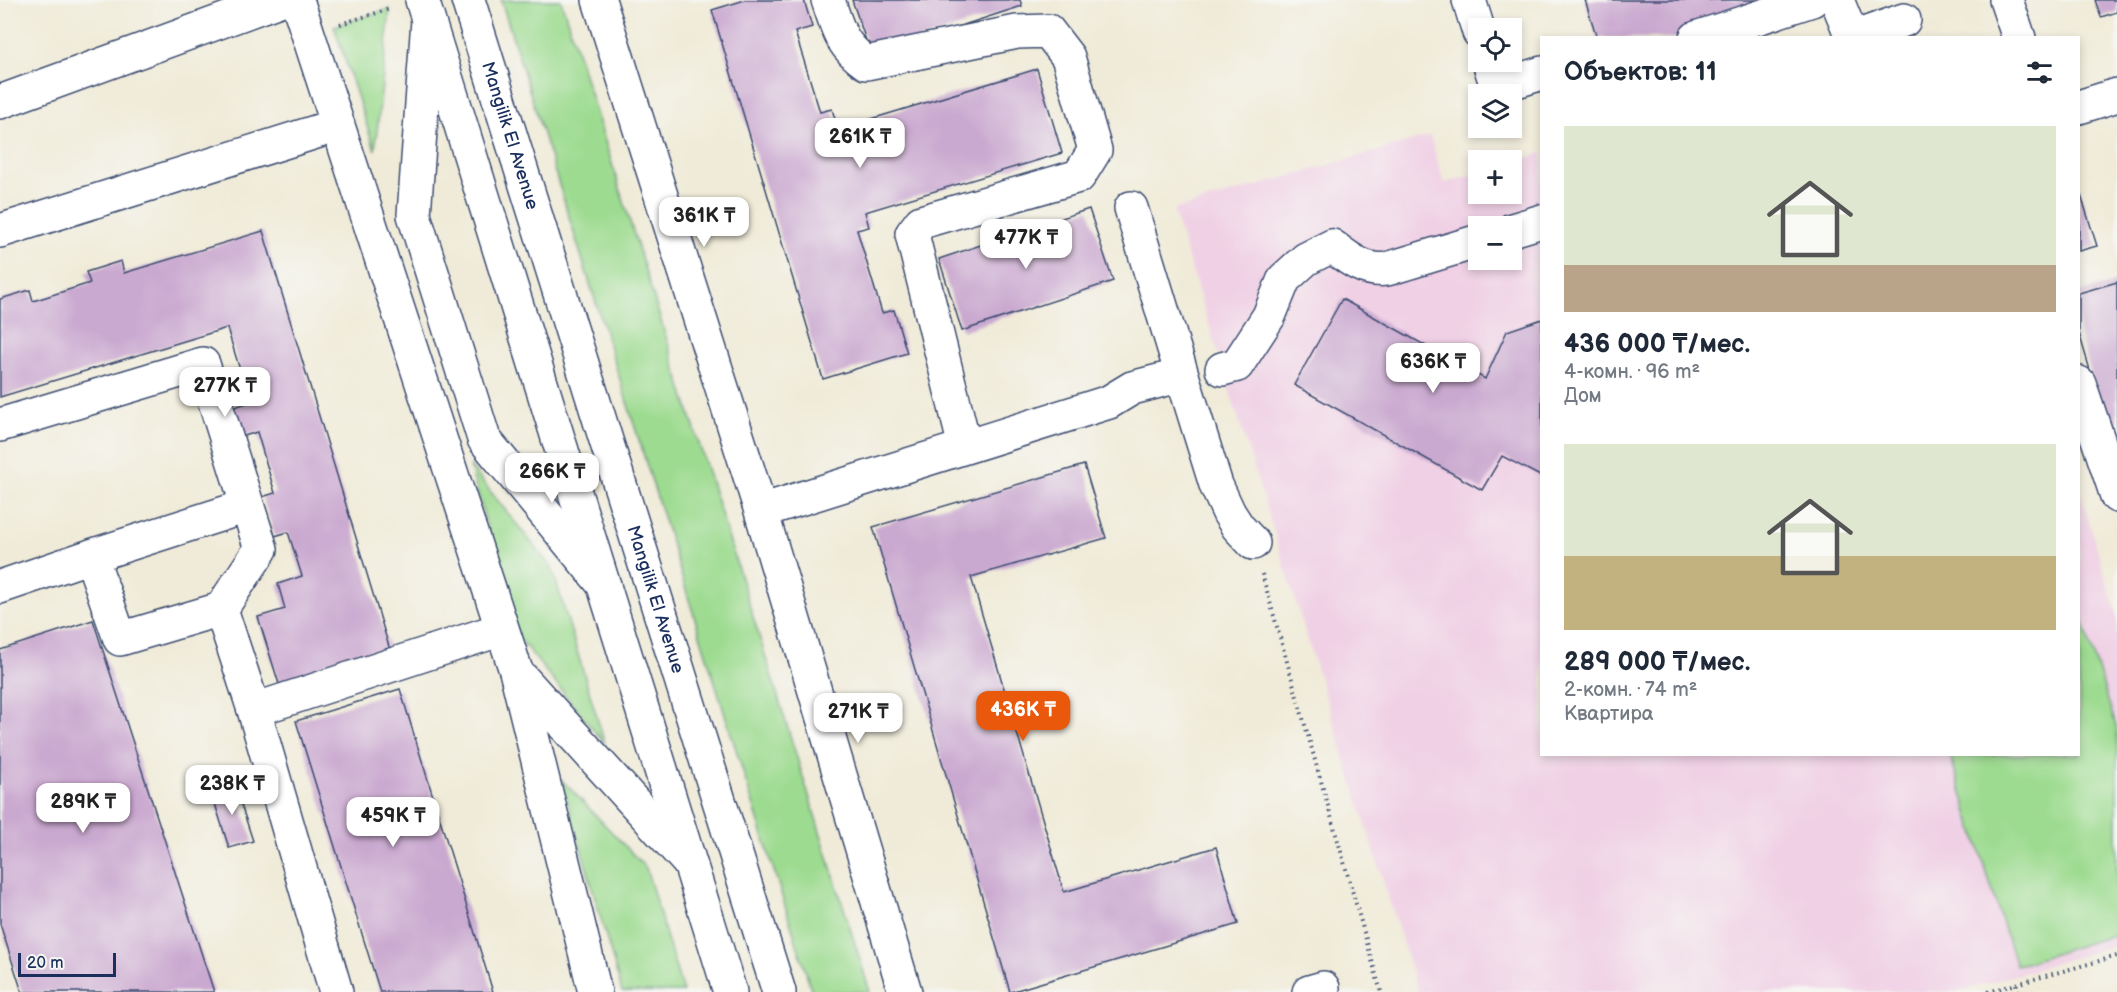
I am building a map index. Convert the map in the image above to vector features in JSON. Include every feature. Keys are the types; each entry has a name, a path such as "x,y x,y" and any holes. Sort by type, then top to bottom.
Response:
{"main road":[{"path":"0,102 279,0"},
{"path":"297,0 516,671 595,992"},
{"name":"Mangilik El Avenue","path":"468,0 778,992"},
{"path":"599,0 761,511 905,992"},
{"path":"828,0 842,38 850,52 866,63 1017,32 1048,31 1068,57 1085,111 1095,150 1079,176 921,222 912,234 965,447"},
{"path":"1469,0 1475,18"},
{"path":"1702,36 1812,0"},
{"path":"1837,0 1852,36"},
{"path":"2006,0 2010,35"},
{"path":"425,9 730,992"},
{"path":"425,9 414,215 484,439 604,585"},
{"path":"1855,36 1904,20"},
{"path":"1492,72 1497,87 1540,74"},
{"path":"2080,106 2117,95"},
{"path":"0,231 338,125"},
{"path":"1131,208 1216,485 1229,513 1253,543"},
{"path":"1522,227 1540,222"},
{"path":"1222,369 1237,364 1269,316 1284,279 1306,259 1332,246 1349,259 1373,271 1387,270 1468,244"},
{"path":"0,424 203,364 261,549 220,609 120,639 91,556"},
{"path":"761,511 1110,402 1132,388 1182,375"},
{"path":"2080,386 2117,496"},
{"path":"0,587 247,506"},
{"path":"220,609 254,710 336,992"},
{"path":"254,710 502,629"},
{"path":"516,671 690,864"}],"path":[{"path":"308,34 390,9"},
{"path":"1253,543 1381,992"},
{"path":"1988,992 2117,956"},
{"path":"2016,984 2019,992"}],"shaded area":[{"path":"1430,136 1444,183 1468,176 1468,204 1522,204 1522,160 1540,154 1540,756 2080,756 2080,491 2117,616 2117,945 1958,992 1418,992 1173,210"}],"green space":[{"path":"501,0 561,0 870,992 812,992"},
{"path":"390,9 375,150 334,26"},
{"path":"470,466 552,568 605,744 518,637"},
{"path":"2080,612 2117,729 2117,934 2016,966 1950,756 2080,756"},
{"path":"561,779 646,868 683,992 622,992"}],"building":[{"path":"745,0 804,0 812,27 795,32 820,112 832,109 838,129 1037,69 1062,153 865,212 869,227 857,230 882,313 894,310 907,353 823,379 712,10"},
{"path":"852,0 1020,0 1022,6 871,55"},
{"path":"1585,0 1788,0 1680,36 1596,36"},
{"path":"2095,0 2117,0 2117,12 2101,17"},
{"path":"2080,192 2097,246 2080,251"},
{"path":"1089,209 1113,281 962,331 939,259"},
{"path":"263,231 390,650 279,684 258,617 285,609 278,584 302,576 288,532 275,536 262,497 275,493 257,432 241,437 232,408 250,402 227,328 0,397 0,299 30,290 33,301 90,283 86,272 121,261 124,273"},
{"path":"2117,282 2117,458 2080,336 2080,293"},
{"path":"1342,299 1485,379 1507,331 1540,320 1540,476 1502,456 1482,490 1294,385"},
{"path":"1084,465 1106,538 971,577 1064,892 1216,847 1238,924 1010,992 873,527"},
{"path":"93,620 214,992 22,992 0,924 0,650"},
{"path":"400,689 493,992 380,992 296,721"},
{"path":"234,783 253,841 229,848 211,791"}]}
